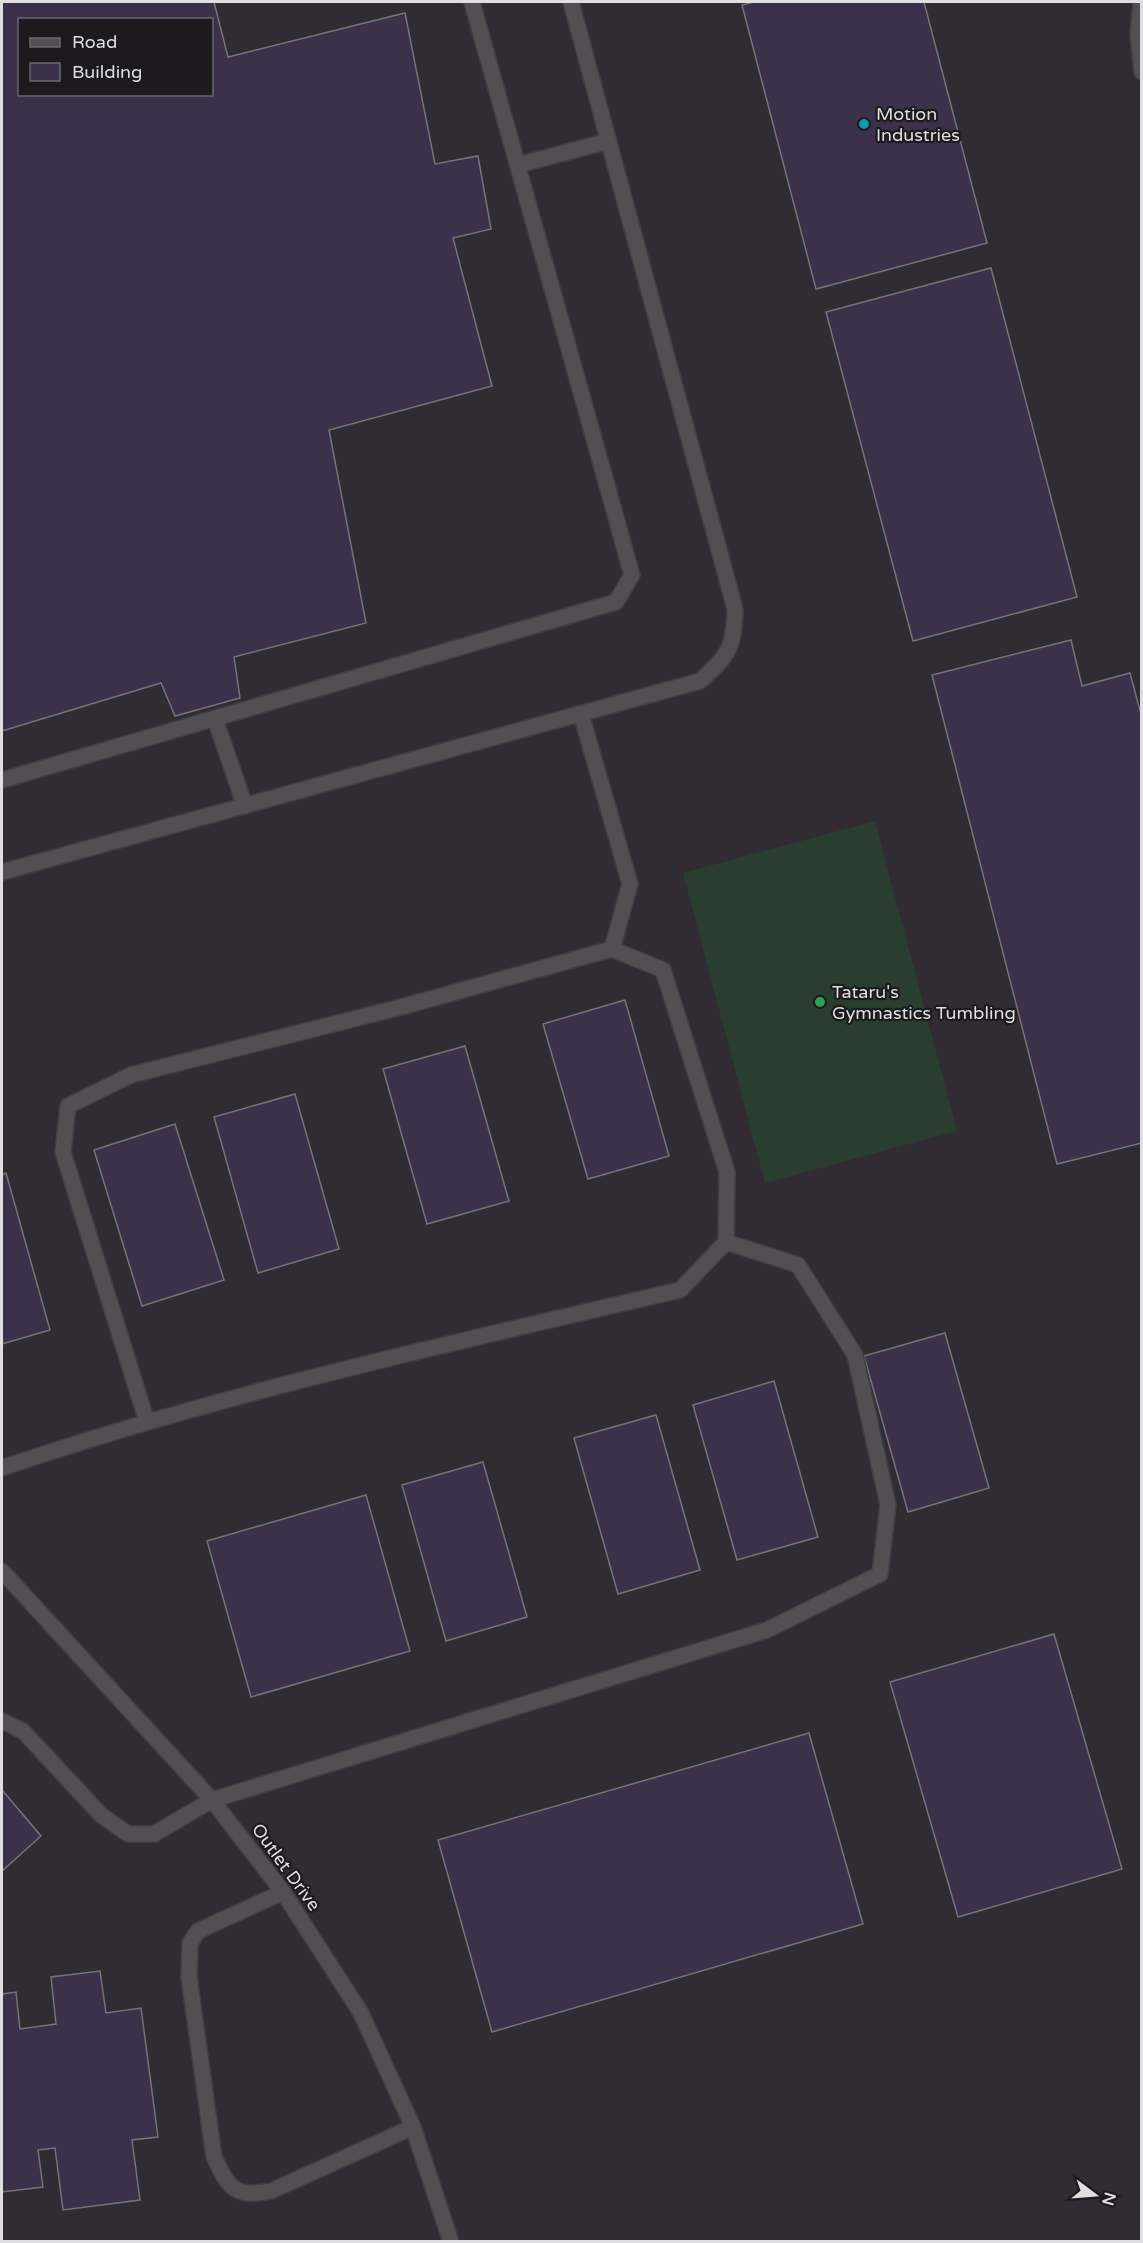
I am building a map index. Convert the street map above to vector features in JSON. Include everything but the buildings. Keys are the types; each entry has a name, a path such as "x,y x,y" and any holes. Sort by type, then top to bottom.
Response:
{"street":[{"path":"2,780 616,602 632,575 472,2"},
{"path":"2,872 700,681 722,661 734,639 735,609 572,2"},
{"path":"1141,2 1138,35 1142,72"},
{"path":"518,165 609,141"},
{"path":"581,714 630,884 612,949"},
{"path":"214,719 245,806"},
{"path":"2,1468 147,1422 335,1372 680,1290 726,1242 727,1172 663,970 612,949 402,1007 131,1075 68,1106 63,1152 147,1422"},
{"path":"2,1721 23,1731 101,1815 128,1833 154,1834 212,1800 767,1630 880,1574 888,1505 855,1355 798,1265 726,1242"},
{"name":"Outlet Drive","path":"2,1571 212,1800 283,1892 361,2013 413,2127 451,2241"},
{"path":"283,1892 198,1931 190,1943 189,1977 214,2157 226,2183 236,2192 252,2195 272,2191 413,2127"}],"shaded area":[{"path":"2,2 1141,2 1141,2241 2,2242"}],"green space":[{"name":"Tataru's Gymnastics Tumbling","path":"875,821 957,1131 765,1183 683,873"}],"place":[{"name":"Motion Industries","path":"864,124"},
{"name":"Tataru's Gymnastics Tumbling","path":"820,1002"}]}
